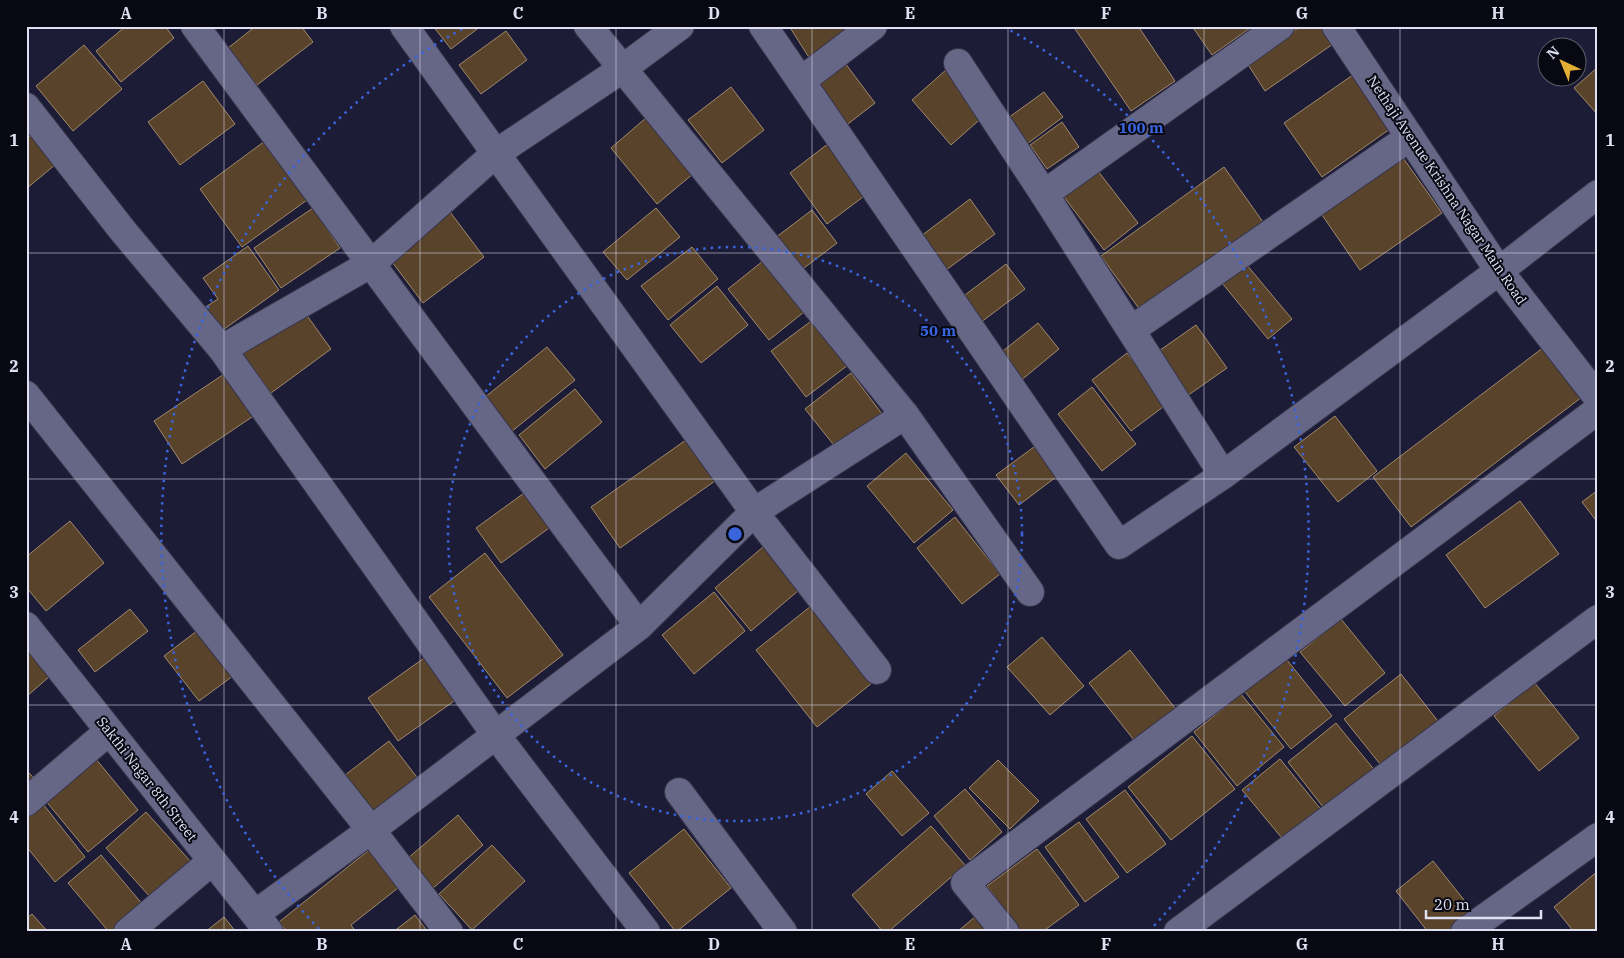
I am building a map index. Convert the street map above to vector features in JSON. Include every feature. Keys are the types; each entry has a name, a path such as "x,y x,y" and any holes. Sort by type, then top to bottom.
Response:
{"street":[{"path":"195,26 639,626"},
{"path":"404,26 754,512 877,670"},
{"path":"588,26 905,415 1030,592"},
{"path":"222,349 372,263 495,154 622,69 680,26"},
{"path":"763,26 1119,545 1223,475 1499,271 1598,194"},
{"path":"801,80 874,26"},
{"path":"1044,194 1280,26"},
{"name":"Nethaji Avenue Krishna Nagar Main Road","path":"1336,26 1499,271 1598,398"},
{"path":"958,63 1223,475"},
{"path":"26,107 122,231 222,349 495,734 646,932"},
{"path":"1131,330 1410,137"},
{"path":"26,395 371,830 449,932"},
{"path":"1005,932 965,884 1598,410"},
{"path":"262,923 371,830 639,626 754,512 905,415"},
{"path":"1178,932 1598,619"},
{"name":"Sakthi Nagar 8th Street","path":"26,626 262,923"},
{"path":"26,802 109,731"},
{"path":"680,792 783,932"},
{"path":"1465,932 1598,837"},
{"path":"128,932 212,861"}],"building":[{"path":"126,26 165,26 174,38 121,82 96,51"},
{"path":"256,26 301,26 313,42 257,85 228,48"},
{"path":"433,26 481,26 451,49"},
{"path":"789,26 859,26 810,59"},
{"path":"1073,26 1138,26 1175,81 1131,111"},
{"path":"1192,26 1253,26 1212,55"},
{"path":"1301,26 1320,26 1333,44 1265,91 1247,63"},
{"path":"506,31 527,60 481,94 459,65"},
{"path":"84,45 122,89 73,131 36,86"},
{"path":"842,59 875,103 844,127 811,83"},
{"path":"1598,67 1598,115 1574,88 1586,88 1586,78"},
{"path":"947,69 986,114 951,145 912,100"},
{"path":"1360,70 1397,124 1322,177 1284,123"},
{"path":"203,81 235,124 180,165 148,122"},
{"path":"731,87 764,130 722,163 688,120"},
{"path":"1044,92 1063,117 1027,144 1008,118"},
{"path":"647,117 694,173 657,204 611,148"},
{"path":"1062,122 1079,147 1047,169 1030,145"},
{"path":"37,130 62,159 26,189 26,139"},
{"path":"265,141 307,200 242,247 200,189"},
{"path":"829,143 867,194 827,224 790,173"},
{"path":"1401,155 1442,213 1360,270 1320,212"},
{"path":"1224,167 1263,222 1140,310 1101,256"},
{"path":"1098,171 1138,223 1104,250 1064,197"},
{"path":"970,199 995,234 946,270 921,236"},
{"path":"313,208 340,248 281,288 254,248"},
{"path":"447,208 484,257 423,303 386,254"},
{"path":"656,208 680,237 627,280 603,252"},
{"path":"812,210 837,243 800,271 775,238"},
{"path":"248,246 279,290 220,332 204,308 218,299 203,278"},
{"path":"692,247 718,279 668,320 641,286"},
{"path":"768,257 809,308 769,340 728,289"},
{"path":"1006,264 1025,289 980,323 961,298"},
{"path":"1246,264 1292,319 1268,339 1222,283"},
{"path":"717,286 748,325 701,363 670,325"},
{"path":"303,310 331,349 271,393 243,354"},
{"path":"818,316 852,362 806,397 771,351"},
{"path":"1038,323 1059,349 1019,382 998,355"},
{"path":"1196,325 1227,368 1187,396 1156,353"},
{"path":"547,347 575,380 511,432 484,398"},
{"path":"1544,347 1582,397 1411,527 1373,477"},
{"path":"1127,353 1167,404 1131,431 1092,380"},
{"path":"230,370 258,413 182,464 154,421"},
{"path":"851,373 886,419 841,454 805,409"},
{"path":"1092,387 1136,444 1102,471 1058,414"},
{"path":"575,389 602,422 545,469 519,435"},
{"path":"1335,416 1377,471 1338,502 1294,447"},
{"path":"693,435 722,476 620,548 591,507"},
{"path":"1042,441 1064,471 1019,505 996,475"},
{"path":"906,453 953,510 914,543 867,486"},
{"path":"531,488 556,523 501,563 476,528"},
{"path":"1598,490 1598,523 1582,502"},
{"path":"1520,501 1559,554 1485,608 1446,555"},
{"path":"955,517 1000,574 962,604 917,548"},
{"path":"70,521 104,563 46,611 26,587 26,557"},
{"path":"770,541 806,584 751,631 715,588"},
{"path":"485,553 563,655 507,698 429,597"},
{"path":"714,592 745,631 694,674 662,635"},
{"path":"811,606 872,683 817,727 756,650"},
{"path":"130,609 148,631 95,672 78,650"},
{"path":"1341,619 1385,673 1345,706 1300,652"},
{"path":"202,627 237,673 199,701 164,656"},
{"path":"1042,637 1084,686 1050,715 1007,667"},
{"path":"1130,650 1178,712 1137,744 1089,683"},
{"path":"26,651 50,676 26,697"},
{"path":"434,651 464,694 398,741 368,698"},
{"path":"1283,655 1332,716 1291,749 1242,688"},
{"path":"1401,674 1441,725 1384,769 1344,719"},
{"path":"1534,682 1579,738 1539,771 1494,716"},
{"path":"1241,694 1284,747 1237,786 1194,732"},
{"path":"1336,723 1376,772 1327,812 1288,762"},
{"path":"1192,736 1235,789 1171,840 1128,787"},
{"path":"389,741 423,785 374,823 340,779"},
{"path":"95,758 138,810 88,852 45,800"},
{"path":"1280,759 1323,812 1286,843 1242,790"},
{"path":"998,760 1039,801 1010,829 969,788"},
{"path":"26,770 35,779 26,787"},
{"path":"892,771 929,813 902,836 866,794"},
{"path":"965,789 1002,832 970,860 934,816"},
{"path":"1125,790 1166,844 1127,873 1086,819"},
{"path":"43,804 85,857 55,882 26,846 26,818"},
{"path":"146,812 191,862 151,898 106,848"},
{"path":"458,815 483,845 432,889 407,859"},
{"path":"1079,822 1119,877 1085,902 1045,847"},
{"path":"931,826 965,865 888,932 883,932 852,895"},
{"path":"684,829 731,888 676,932 629,873"},
{"path":"492,845 525,881 472,930 439,894"},
{"path":"1037,849 1079,905 1042,932 1021,932 987,886"},
{"path":"369,850 398,888 351,925 356,932 287,932 279,922"},
{"path":"101,855 143,905 112,932 109,932 68,883"},
{"path":"1433,861 1476,915 1455,932 1428,932 1396,891"},
{"path":"1598,871 1598,932 1574,932 1554,907"},
{"path":"32,914 48,932 26,932 26,919"},
{"path":"415,915 428,932 393,932"},
{"path":"976,916 989,932 957,932"},
{"path":"224,917 236,932 205,932"}]}
